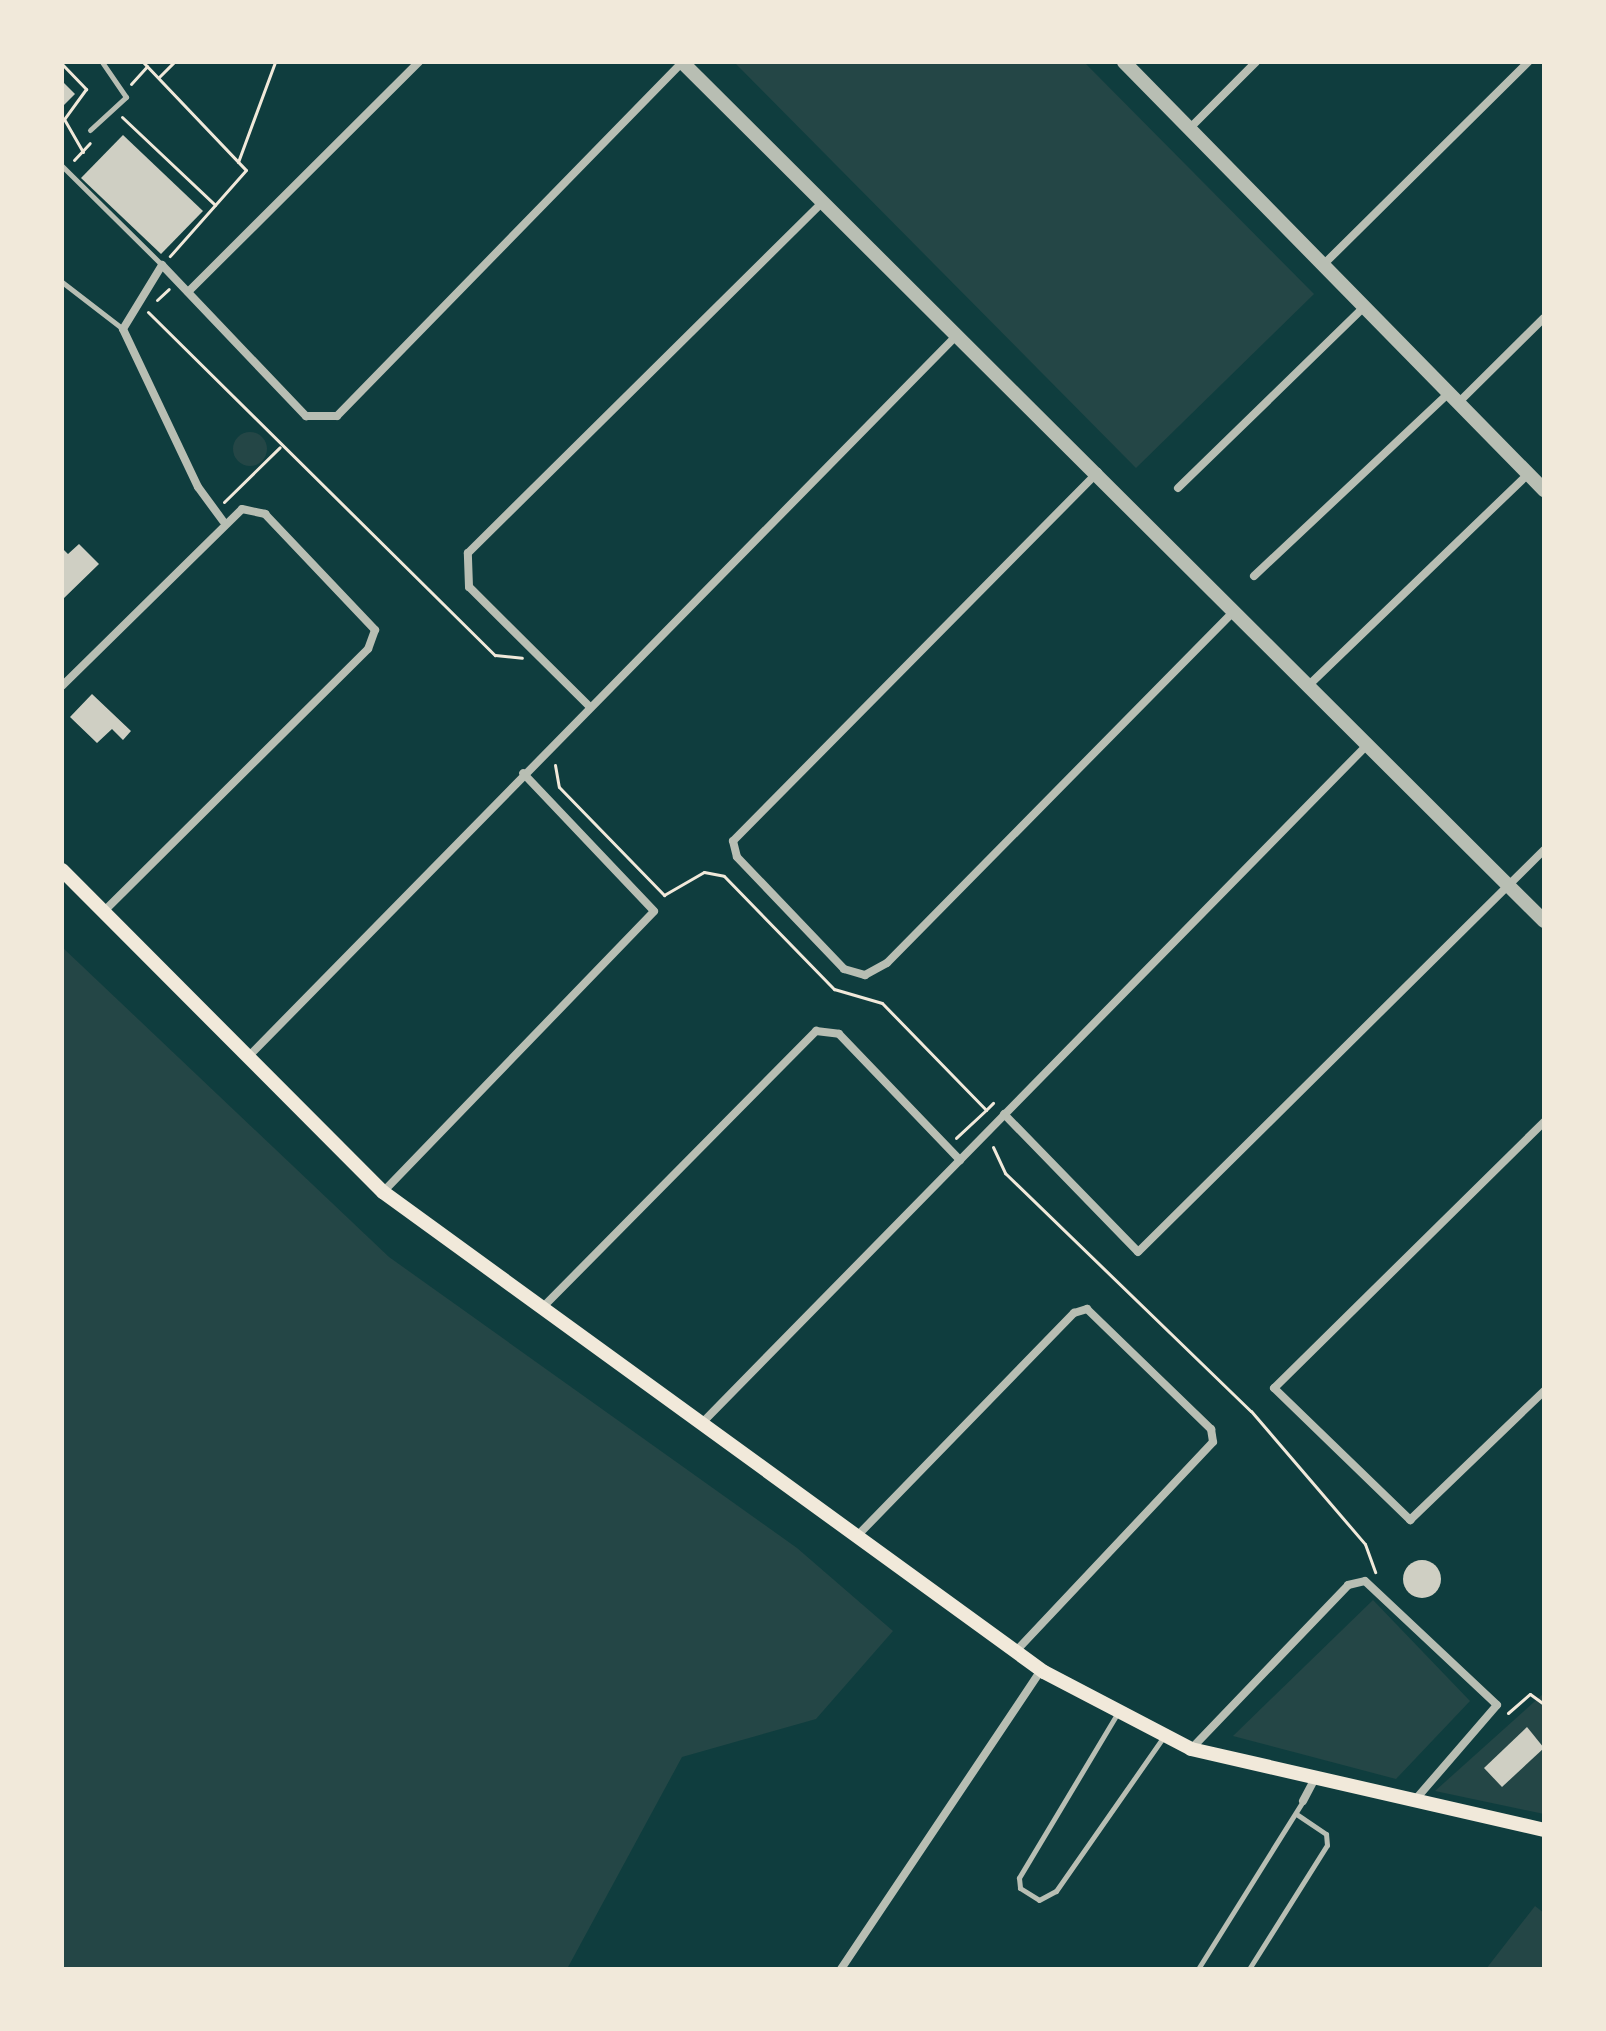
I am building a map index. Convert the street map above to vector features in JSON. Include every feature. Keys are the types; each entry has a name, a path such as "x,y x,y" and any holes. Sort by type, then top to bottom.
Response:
{"main road":[{"path":"62,870 383,1192 1041,1670 1191,1749 1313,1782 1544,1830"}],"street":[{"path":"188,292 419,62"},
{"path":"223,521 123,329 162,265 306,416 337,416 682,62 1099,471 1544,921"},
{"path":"1124,62 1544,490"},
{"path":"1191,127 1256,62"},
{"path":"1323,265 1528,62"},
{"path":"590,707 469,587 463,574 468,553 823,202"},
{"path":"1178,488 1364,307"},
{"path":"1254,576 1544,318"},
{"path":"248,1057 523,773 958,334"},
{"path":"1099,471 738,833 737,857 844,969 865,975 887,963 1236,609"},
{"path":"1310,684 1528,474"},
{"path":"62,686 223,521 242,509 265,514 370,621 375,640 103,912"},
{"path":"701,1424 1368,744"},
{"path":"383,1192 651,914 654,903 523,773"},
{"path":"1004,1114 1138,1252 1544,850"},
{"path":"542,1308 803,1038 816,1031 839,1034 960,1160"},
{"path":"1544,1122 1274,1388 1400,1515 1414,1517 1544,1391"},
{"path":"858,1535 1074,1313 1087,1309 1211,1429 1211,1447 1015,1652"},
{"path":"1191,1749 1348,1585 1369,1582 1492,1694 1494,1714 1412,1803"},
{"path":"841,1969 1041,1670"},
{"path":"1303,1801 1313,1782"}],"lane":[{"path":"90,130 114,109 126,89 102,62"},
{"path":"63,167 162,265"},
{"path":"62,282 123,329"},
{"path":"1118,1712 1019,1878 1020,1888 1039,1900 1056,1891 1164,1735"},
{"path":"1198,1969 1303,1801"},
{"path":"1249,1969 1327,1845 1326,1834 1296,1814"}],"path":[{"path":"143,62 238,162 244,178 215,205 162,265"},
{"path":"159,77 174,62"},
{"path":"238,162 275,62"},
{"path":"62,64 86,89 64,119 83,152"},
{"path":"126,89 147,66"},
{"path":"114,109 215,205"},
{"path":"63,167 83,152 90,130"},
{"path":"178,281 150,306 151,321 495,655 517,660 536,653"},
{"path":"215,510 280,447"},
{"path":"558,758 559,787 664,895 704,872 724,876 834,989 874,995 986,1110"},
{"path":"947,1146 993,1103"},
{"path":"991,1128 1005,1173 1251,1411 1365,1544 1375,1563 1369,1582"},
{"path":"1494,1714 1502,1717 1530,1694 1544,1704"}],"shaded area":[{"path":"734,62 1084,62 1314,294 1136,468"},
{"path":"250,432 262,437 267,449 262,461 250,466 238,461 233,449 238,437"},
{"path":"62,947 389,1257 797,1548 893,1631 816,1719 682,1757 567,1969 62,1969"},
{"path":"1373,1600 1470,1701 1396,1779 1233,1736"},
{"path":"1544,1693 1544,1814 1435,1791"},
{"path":"1535,1906 1544,1913 1544,1969 1486,1969"}],"building":[{"path":"62,81 75,94 62,107"},
{"path":"123,135 203,211 161,254 81,178"},
{"path":"79,544 99,564 62,600 62,548 68,554"},
{"path":"92,694 131,731 123,740 112,729 97,743 70,717"},
{"path":"1422,1560 1436,1565 1441,1579 1436,1593 1422,1598 1408,1593 1403,1579 1408,1565"},
{"path":"1527,1727 1544,1748 1502,1787 1484,1768"}]}
